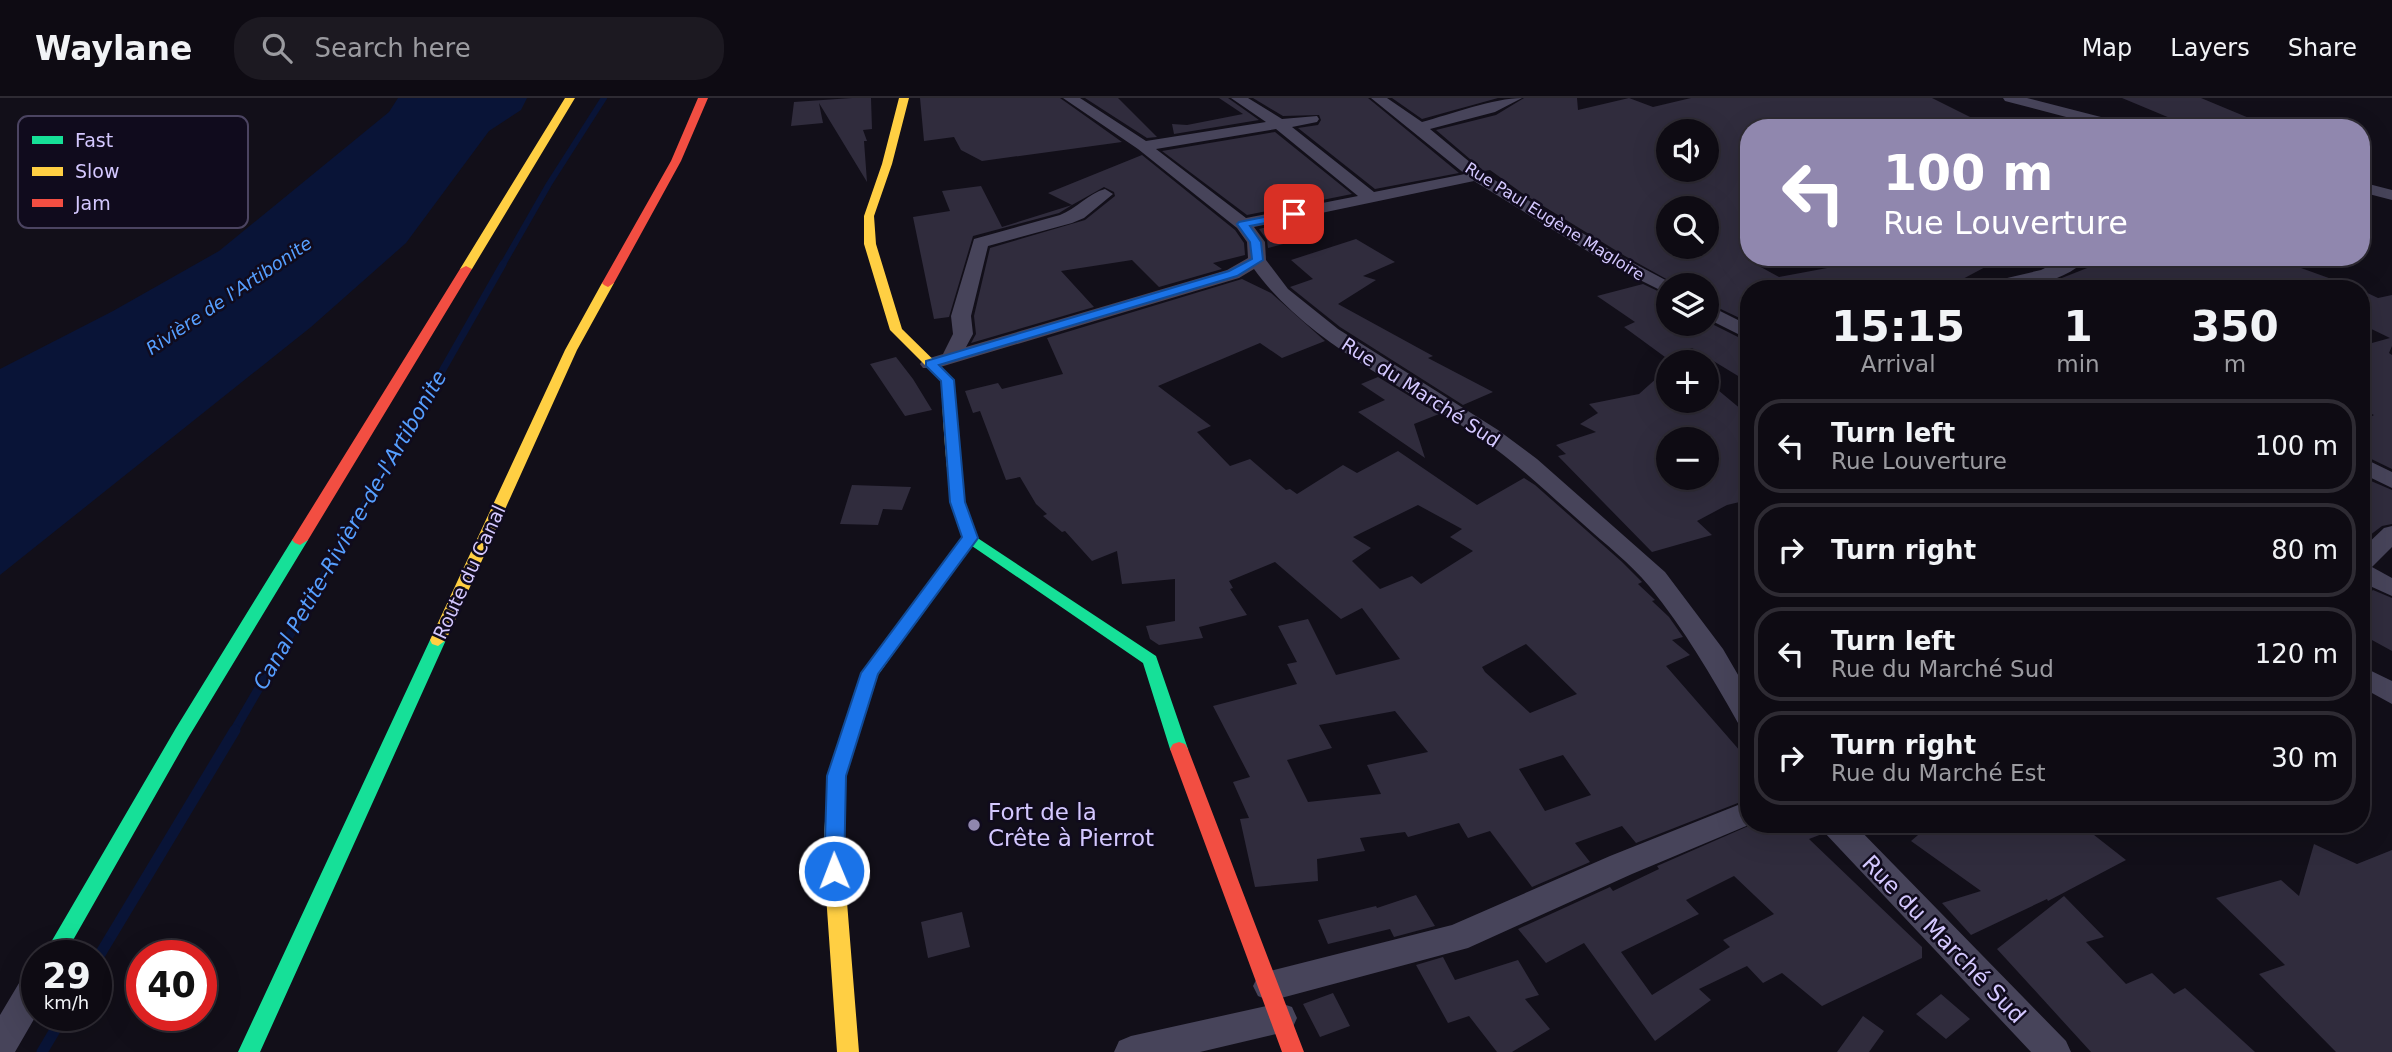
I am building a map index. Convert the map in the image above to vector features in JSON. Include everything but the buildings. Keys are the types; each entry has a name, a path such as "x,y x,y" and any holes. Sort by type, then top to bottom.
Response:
{"street":[{"path":"62,940 182,733 570,98"},
{"name":"Route du Canal","path":"249,1052 571,350 676,161 704,98"},
{"path":"904,98 887,164 869,216 870,244 896,331 947,380 958,502 970,538 1150,660 1198,806 1270,986 1293,1052"},
{"name":"Rue du Marché Sud","path":"1070,98 1143,146 1243,224 1255,242 1258,260 1282,293 1331,333 1490,435 1529,464 1618,542 1656,578 1714,655 1740,702"},
{"path":"1238,98 1278,123 1372,199"},
{"name":"Rue Paul Eugène Magloire","path":"1378,98 1419,127 1476,176 1656,283"},
{"path":"1419,127 1490,108 1515,98"},
{"path":"2010,98 2092,119"},
{"path":"1143,146 1312,118"},
{"path":"1243,224 1476,176"},
{"path":"2370,189 2392,195"},
{"path":"951,357 963,334 961,316 980,243 1066,219 1078,214 1105,194"},
{"path":"930,364 1233,274 1258,260"},
{"path":"2020,280 2064,266"},
{"path":"1719,317 1740,329"},
{"path":"2370,469 2392,481"},
{"path":"2370,555 2392,533"},
{"path":"848,1052 833,852 837,776 870,673 970,538"},
{"path":"2370,577 2392,588"},
{"path":"2370,681 2392,694"},
{"path":"1270,986 1457,938 1620,864 1740,816"},
{"name":"Rue du Marché Sud","path":"1844,833 2054,1052"},
{"path":"0,1046 21,1010"},
{"path":"1131,1052 1280,1018"}],"water":[{"name":"Rivière de l'Artibonite","path":"398,98 527,98 521,110 489,131 406,243 311,327 0,575 0,369 113,311 219,251 389,112"}],"waterway":[{"name":"Canal Petite-Rivière-de-l'Artibonite","path":"502,266 549,184 604,98"},
{"name":"Canal Petite-Rivière-de-l'Artibonite","path":"384,473 503,264"},
{"name":"Canal Petite-Rivière-de-l'Artibonite","path":"234,731 385,471"},
{"name":"Canal Petite-Rivière-de-l'Artibonite","path":"109,940 235,730"},
{"name":"Canal Petite-Rivière-de-l'Artibonite","path":"42,1052 54,1031"}],"traffic: fast":[{"path":"970,538 1150,660 1179,749"},
{"path":"910,619 970,538"},
{"path":"62,940 182,733 300,540"},
{"path":"249,1052 438,640"}],"traffic: slow":[{"path":"466,269 570,98"},
{"path":"904,98 887,164 869,216 870,244 896,330 947,380 958,502 970,538"},
{"path":"438,640 571,350 608,283"},
{"path":"848,1052 833,852 837,776 870,673 910,619"}],"traffic: jam":[{"path":"608,283 676,161 703,98"},
{"path":"300,540 466,269"},
{"path":"1179,749 1293,1052"}],"place":[{"name":"Fort de la Crête à Pierrot","path":"974,825"}],"route":[{"path":"834,871 837,776 870,673 970,538 958,502 947,380 930,364 1233,274 1258,260 1255,242 1243,224 1294,214"}]}
